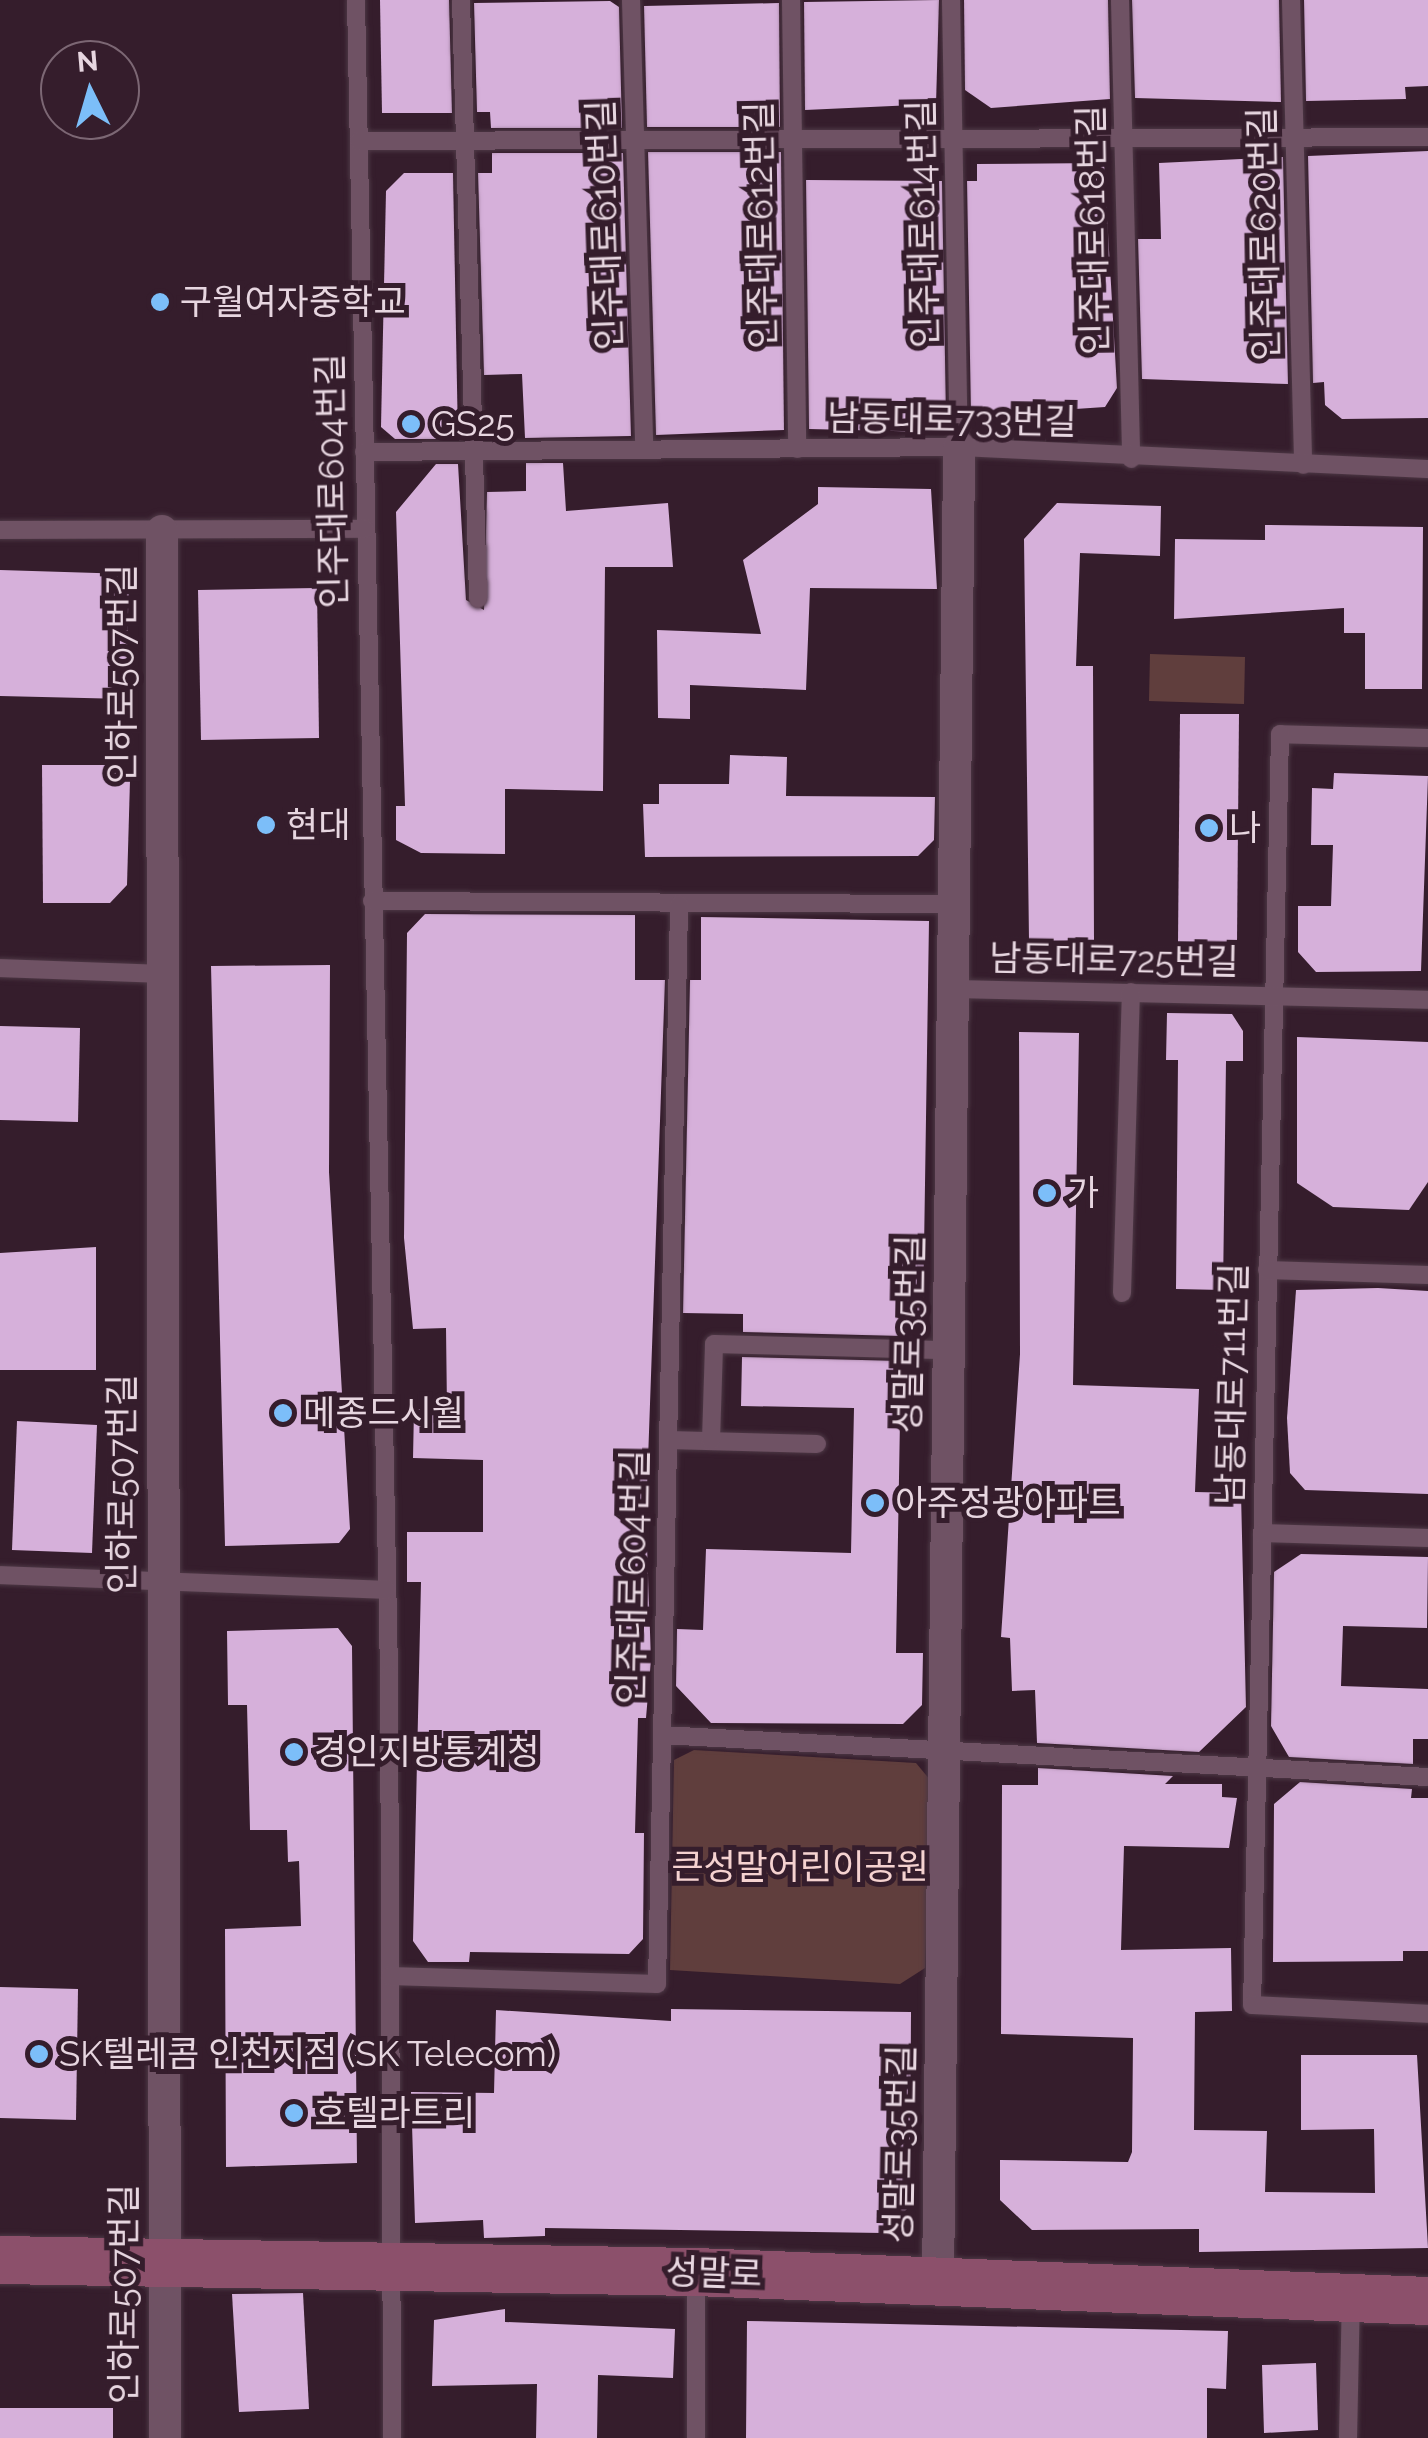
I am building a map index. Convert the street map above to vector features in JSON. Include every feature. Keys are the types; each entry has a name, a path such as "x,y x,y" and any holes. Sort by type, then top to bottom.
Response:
{"street":[{"name":"성말로35번길","path":"938,2282 960,447"},
{"name":"인하로507번길","path":"162,530 165,2438"},
{"name":"성말로","path":"0,2260 696,2272 1428,2301"}],"lane":[{"name":"인주대로604번길","path":"356,0 386,1590 392,2438"},
{"path":"461,0 478,599"},
{"name":"인주대로610번길","path":"630,0 644,448"},
{"name":"인주대로612번길","path":"791,0 797,449"},
{"name":"인주대로614번길","path":"951,0 960,447"},
{"name":"인주대로618번길","path":"1120,0 1131,459"},
{"name":"인주대로620번길","path":"1291,0 1302,466"},
{"path":"359,140 1122,144 1428,137"},
{"name":"남동대로733번길","path":"364,452 960,447 1131,459 1428,469"},
{"path":"0,530 365,529"},
{"name":"남동대로725번길","path":"1272,996 1280,734 1428,738"},
{"path":"372,901 954,904"},
{"name":"인주대로604번길","path":"390,1976 657,1984 680,904"},
{"path":"0,968 162,974"},
{"name":"남동대로725번길","path":"953,989 1428,1000"},
{"path":"1122,1294 1131,992"},
{"name":"남동대로711번길","path":"1272,996 1252,2005 1428,2014"},
{"path":"1267,1270 1428,1275"},
{"path":"711,1441 714,1344 949,1350"},
{"path":"668,1440 817,1444"},
{"path":"1262,1534 1428,1538"},
{"path":"0,1575 386,1590"},
{"path":"662,1735 1257,1773 1428,1777"},
{"path":"696,2272 696,2438"},
{"path":"1348,2438 1352,2298"}],"green space":[{"path":"1150,654 1245,657 1244,704 1149,701"},
{"name":"큰성말어린이공원","path":"694,1750 916,1763 931,1781 925,1968 900,1984 670,1970 674,1760"}],"building":[{"path":"380,0 449,0 452,113 382,113"},
{"path":"939,0 936,104 805,110 804,2"},
{"path":"964,0 1108,0 1110,99 991,108 965,90"},
{"path":"1132,0 1279,0 1281,102 1135,98"},
{"path":"1304,0 1428,0 1428,86 1405,87 1406,99 1306,101"},
{"path":"610,1 619,7 622,128 491,128 490,112 477,112 474,3"},
{"path":"779,3 780,127 647,127 644,6"},
{"path":"1428,151 1428,418 1342,419 1325,405 1324,382 1313,383 1308,156"},
{"path":"648,152 781,152 784,430 656,435"},
{"path":"492,153 623,153 631,436 525,438 522,374 484,375 478,173 492,173"},
{"path":"1283,157 1288,384 1142,379 1138,239 1161,239 1159,163"},
{"path":"1104,163 1117,388 1105,407 971,416 967,181 977,181 977,164"},
{"path":"404,173 453,173 458,439 395,439 381,427 386,191"},
{"path":"806,180 942,181 946,416 934,416 934,432 809,429"},
{"path":"526,463 563,463 566,511 668,503 673,567 605,567 603,791 505,789 505,854 421,853 396,840 396,806 405,806 396,512 436,464 458,464 466,600 484,610 487,492 526,491"},
{"path":"818,487 931,489 937,589 810,588 806,690 690,685 690,719 658,718 657,630 761,634 743,560 818,504"},
{"path":"1057,503 1161,506 1160,556 1080,553 1076,666 1093,666 1094,940 1029,941 1024,539"},
{"path":"1265,525 1423,527 1422,689 1365,689 1365,633 1344,633 1344,608 1174,619 1175,539 1265,540"},
{"path":"0,570 129,574 126,699 0,696"},
{"path":"317,588 319,738 201,740 198,590"},
{"name":"나","path":"1180,714 1239,714 1237,942 1178,942"},
{"path":"730,755 787,757 786,796 935,797 934,840 918,856 645,857 643,804 659,804 659,784 729,784"},
{"path":"42,765 115,765 130,780 127,885 110,903 43,903"},
{"path":"1334,773 1428,776 1421,971 1316,972 1298,952 1298,906 1331,906 1333,845 1311,845 1312,788 1333,789"},
{"path":"425,914 635,915 635,980 665,980 646,1517 651,1660 646,1718 638,1718 635,1833 644,1833 643,1939 629,1954 470,1952 469,1962 428,1962 413,1941 421,1582 407,1582 407,1532 483,1532 483,1460 413,1458 414,1409 447,1410 446,1328 413,1329 404,1238 407,933"},
{"path":"701,917 929,921 923,1316 902,1316 902,1336 743,1332 743,1314 683,1313 690,980 701,980"},
{"path":"330,965 329,1172 350,1529 339,1543 225,1546 211,966"},
{"path":"1167,1013 1232,1014 1243,1031 1243,1061 1226,1061 1223,1290 1176,1289 1178,1060 1166,1060"},
{"path":"0,1026 80,1028 78,1122 0,1120"},
{"path":"1019,1032 1079,1033 1073,1385 1199,1389 1195,1492 1241,1493 1246,1707 1199,1752 1037,1743 1035,1690 1012,1691 1010,1638 1001,1637 1020,1354"},
{"path":"1297,1037 1428,1042 1428,1182 1409,1210 1333,1207 1297,1183"},
{"path":"96,1247 96,1370 0,1370 0,1253"},
{"path":"1296,1290 1428,1291 1428,1494 1305,1490 1290,1473 1287,1418"},
{"path":"742,1357 901,1361 896,1653 923,1653 922,1705 903,1724 711,1723 676,1686 677,1629 703,1630 706,1549 851,1553 854,1408 741,1406"},
{"path":"17,1421 97,1425 92,1553 12,1550"},
{"path":"1301,1554 1428,1557 1427,1628 1343,1626 1341,1686 1428,1689 1428,1739 1413,1739 1413,1764 1289,1757 1271,1726 1274,1572"},
{"path":"338,1628 352,1646 357,2163 226,2167 225,1929 301,1926 299,1861 288,1862 287,1830 250,1830 247,1705 228,1705 227,1631"},
{"path":"1038,1768 1173,1776 1165,1784 1222,1784 1222,1797 1237,1798 1229,1848 1124,1846 1121,1950 1231,1948 1232,2011 1195,2012 1194,2130 1267,2131 1265,2192 1375,2193 1374,2129 1301,2130 1301,2055 1417,2055 1428,2248 1199,2252 1199,2229 1032,2230 1000,2200 1000,2160 1128,2162 1132,2152 1133,2038 1001,2034 1002,1785 1038,1785"},
{"path":"1300,1782 1412,1789 1411,1798 1428,1798 1428,1951 1403,1951 1403,1961 1273,1962 1274,1804"},
{"name":"SK텔레콤 인천지점 (SK Telecom)","path":"0,1987 78,1989 76,2120 0,2118"},
{"path":"671,2009 911,2012 910,2206 883,2233 545,2228 545,2236 484,2238 483,2220 415,2223 411,2092 494,2093 496,2010 671,2021"},
{"path":"303,2293 309,2409 239,2412 232,2294"},
{"path":"505,2309 505,2322 675,2329 673,2378 598,2375 597,2438 536,2438 537,2384 432,2386 434,2320"},
{"path":"747,2321 1228,2331 1226,2389 1207,2388 1207,2438 746,2438"},
{"path":"1316,2363 1318,2430 1264,2433 1262,2365"},
{"path":"0,2408 113,2408 113,2438 0,2438"}],"place":[{"name":"구월여자중학교","path":"160,302"},
{"name":"GS25","path":"411,424"},
{"name":"현대","path":"266,825"},
{"name":"나","path":"1209,828"},
{"name":"가","path":"1047,1193"},
{"name":"메종드시월","path":"283,1413"},
{"name":"아주정광아파트","path":"875,1503"},
{"name":"경인지방통계청","path":"294,1752"},
{"name":"SK텔레콤 인천지점 (SK Telecom)","path":"39,2054"},
{"name":"호텔라트리","path":"294,2113"}]}
